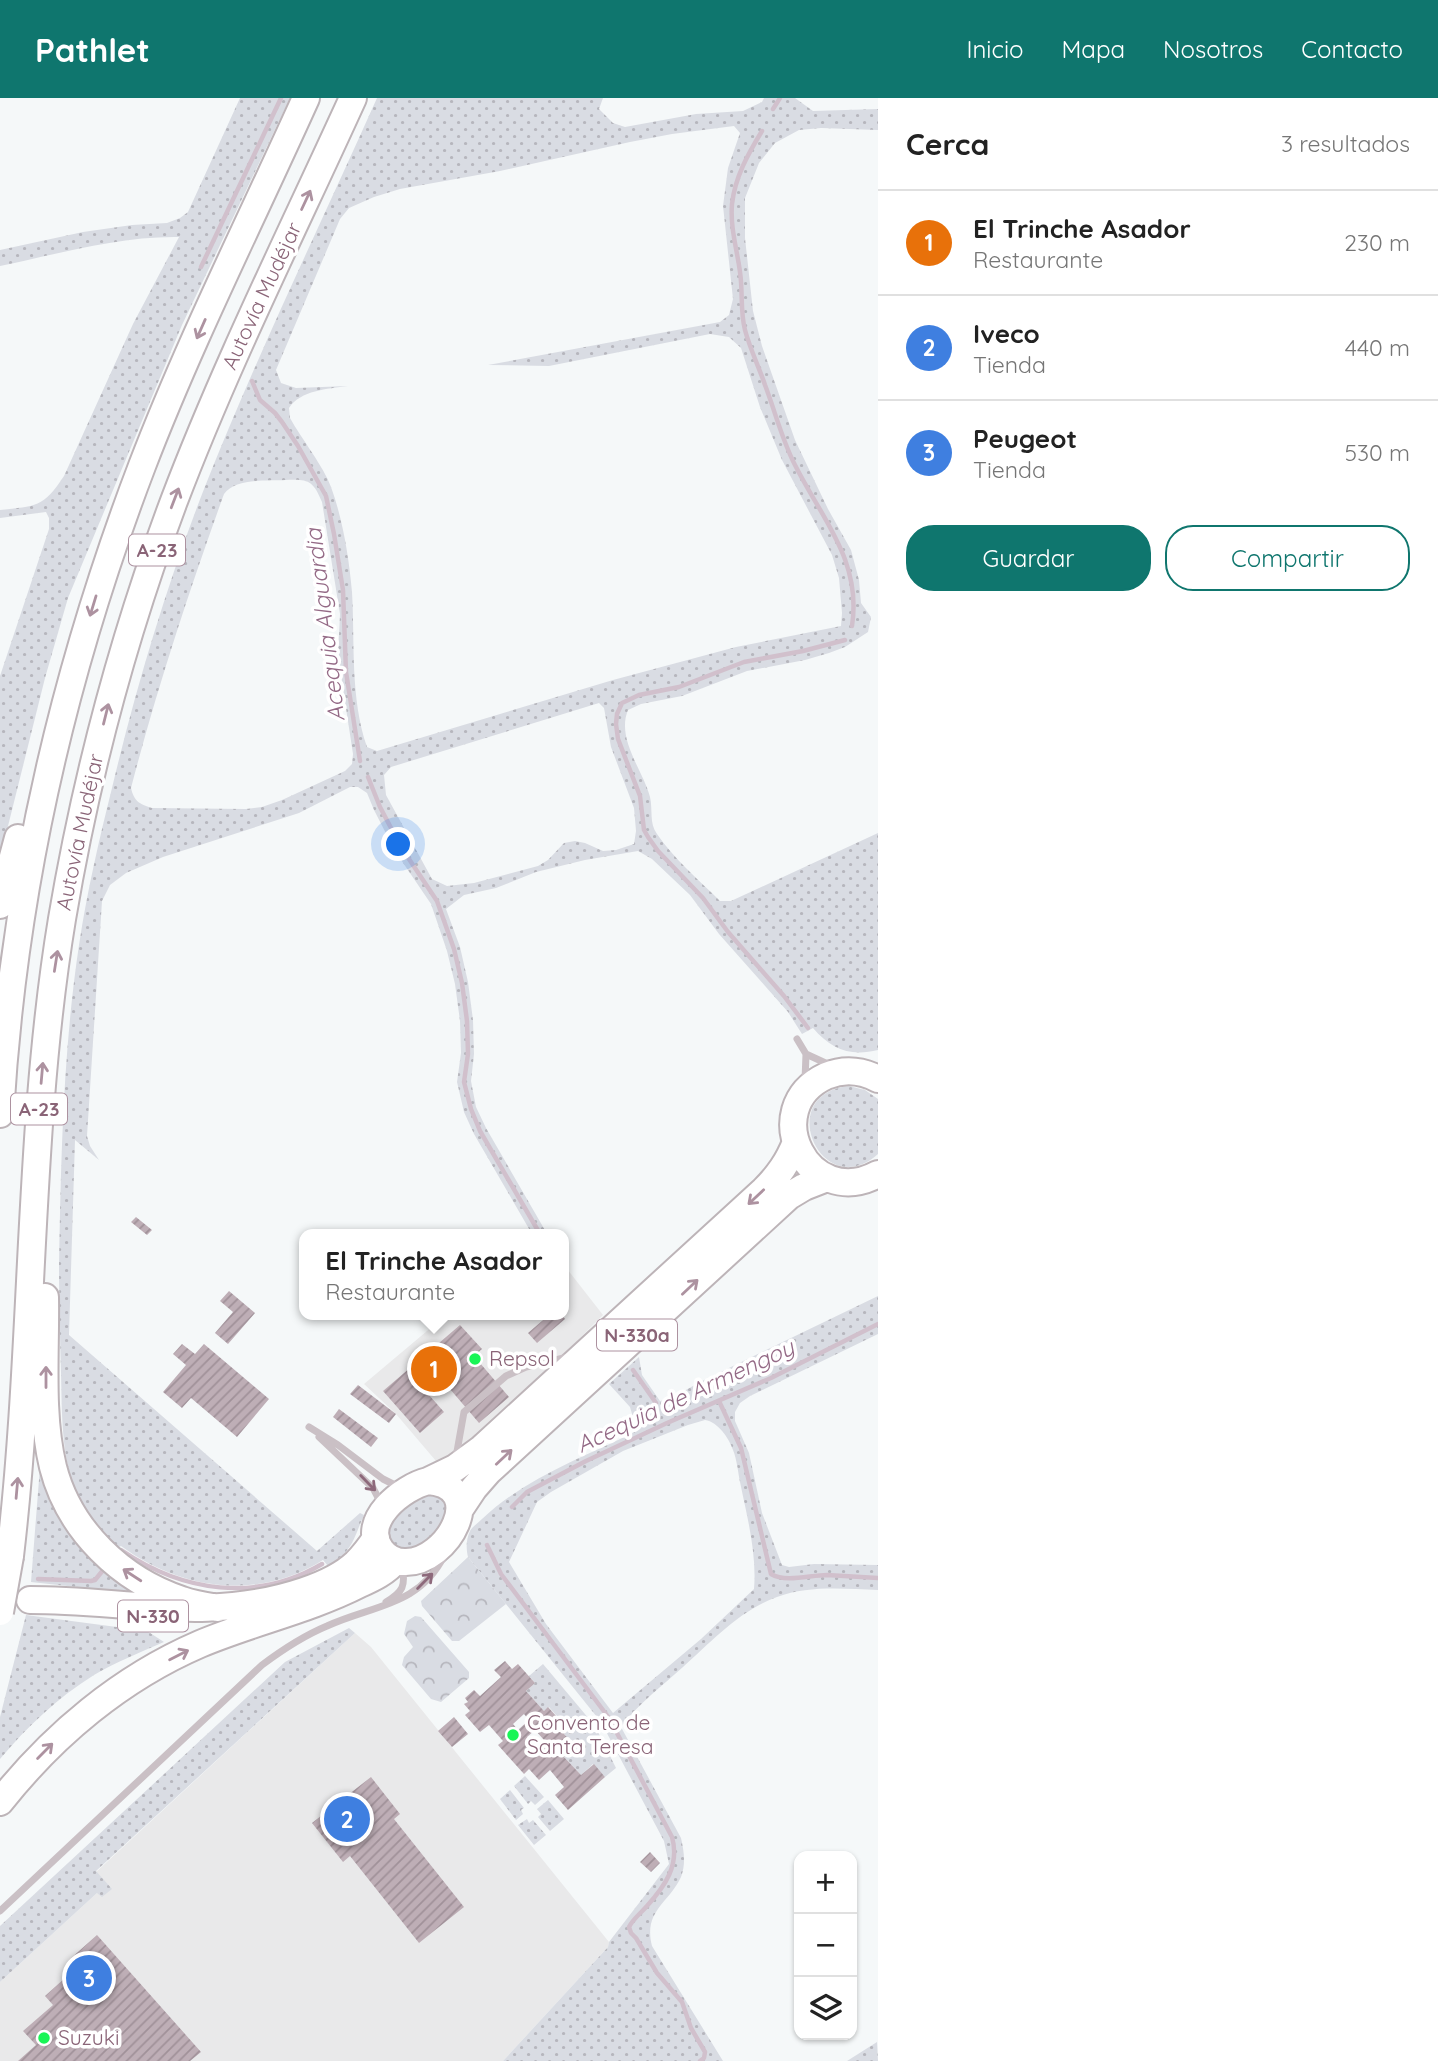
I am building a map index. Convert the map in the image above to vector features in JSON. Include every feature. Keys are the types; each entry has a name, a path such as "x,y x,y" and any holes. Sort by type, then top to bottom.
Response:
{"highway":[{"name":"Autovía Mudéjar","path":"0,1114 19,929 33,846 80,648 143,464 185,364 306,98"},
{"name":"Autovía Mudéjar","path":"0,1612 10,1556 24,1400 33,1190 51,992 78,835 109,701 149,572 191,457 234,355 353,98"},
{"path":"0,905 35,772 52,759"},
{"path":"803,1095 818,1080 838,1072 869,1074"},
{"name":"N-330a","path":"376,1538 378,1521 384,1511 417,1485 455,1468 481,1449 779,1175 796,1142 793,1123 803,1095"},
{"path":"796,1142 804,1160 827,1178"},
{"name":"N-330a","path":"399,1562 413,1561 436,1550 450,1535 460,1509 488,1472 783,1200 797,1190 827,1178 860,1181 878,1174"},
{"path":"33,1190 45,1208 48,1433 53,1467 64,1497 81,1526 116,1564 167,1594 184,1601 218,1608"},
{"path":"417,1485 437,1481 450,1488 460,1509"},
{"path":"376,1538 384,1554 399,1562"},
{"name":"N-330","path":"30,1600 68,1600 170,1608 218,1608 272,1601 327,1582 355,1564 376,1538"},
{"name":"N-330","path":"0,1596 66,1607 145,1615 198,1618 253,1615 276,1617 349,1590 399,1562"},
{"path":"0,1802 47,1749 85,1715 120,1689 198,1645 276,1617"}],"lane":[{"path":"797,1040 806,1054 836,1068 869,1074"},
{"path":"803,1095 806,1054"},
{"path":"455,1468 464,1412 506,1376 526,1367 586,1353"},
{"path":"384,1511 373,1488 309,1427 383,1479 417,1485"},
{"path":"0,1911 262,1665 307,1635 401,1600 423,1584 444,1558 450,1535"},
{"path":"379,1606 395,1597 403,1586 405,1579 399,1562"}],"shaded area":[{"name":"Repsol","path":"569,1271 603,1315 475,1434 474,1444 441,1463 436,1461 396,1414 364,1384 440,1320 569,1320"},
{"path":"355,1633 371,1647 609,1942 608,1947 503,2061 0,2061 0,1982 97,1893 111,1889 96,1872"}],"green space":[{"path":"240,98 290,98 182,325 68,598 0,858 0,676 49,529 49,518 46,512 0,518 0,510 38,504 64,476 133,324 179,237 134,239 0,266 0,250 83,232 167,223 180,218 188,212"},
{"path":"377,98 603,98 599,109 613,123 625,127 696,114 743,111 762,102 764,98 795,98 813,111 878,109 878,130 799,130 775,143 759,163 745,198 745,238 753,311 762,346 795,440 851,550 859,580 861,603 871,617 868,632 845,647 829,653 747,671 682,696 641,704 628,710 625,732 647,787 655,830 679,861 720,901 731,901 878,833 878,1050 850,1052 834,1046 813,1028 802,1034 788,1012 719,934 690,895 652,859 638,851 536,872 496,888 464,895 446,909 460,947 468,982 473,1020 474,1054 471,1081 476,1107 544,1229 529,1229 464,1112 457,1082 461,1053 455,984 431,904 395,851 367,793 358,787 350,787 299,813 163,857 126,873 110,885 102,901 87,1136 99,1160 75,1140 69,1335 317,1551 360,1513 364,1515 348,1550 328,1566 323,1560 298,1573 272,1581 220,1585 169,1573 121,1546 117,1548 88,1516 71,1479 62,1418 59,1278 62,1145 69,1025 79,945 98,847 131,712 190,526 266,342","holes":["734,126 740,133 728,168 723,206 733,299 729,315 720,322 488,365 549,366 710,334 729,337 741,348 760,407 782,460 832,555 839,578 841,626 736,647 613,680 377,751 367,747 358,709 352,592 342,526 328,479 290,418 289,408 307,394 348,386 296,388 281,383 276,370 340,219 349,208 400,189 500,171 672,134","299,480 309,482 322,502 340,614 338,656 353,754 352,764 345,771 262,807 152,808 144,805 136,799 131,788 174,640 224,494 243,483","599,703 604,708 611,747 634,808 634,844 603,851 575,841 564,843 548,860 538,866 474,883 447,886 432,879 386,795 384,775 391,767"]},
{"path":"849,1086 865,1090 878,1099 878,1154 858,1166 839,1166 824,1157 814,1142 810,1124 813,1107 826,1093"},
{"path":"878,1296 878,1334 750,1396 740,1403 735,1412 735,1421 749,1453 762,1513 782,1565 878,1565 878,1590 814,1589 789,1593 763,1603 738,1618 715,1637 643,1703 621,1727 681,1838 683,1848 681,1877 651,1924 652,1946 723,2061 503,2061 608,1947 609,1942 669,1864 664,1841 601,1722 468,1557 468,1537 474,1526 499,1505 536,1480 637,1431 630,1407 609,1384 639,1357 642,1375 660,1401 670,1399","holes":["710,1421 726,1436 736,1458 753,1549 754,1589 701,1639 613,1713 546,1624 509,1562 537,1502 551,1492 623,1451 688,1425"]},
{"path":"41,1454 141,1594 31,1582"},
{"path":"429,1492 445,1500 446,1510 437,1531 429,1540 409,1549 389,1541 389,1525 404,1506"},
{"path":"468,1557 506,1604 459,1641 452,1641 422,1606 421,1601"},
{"path":"26,1615 147,1631 164,1642 111,1666 67,1693 0,1759 0,1717"},
{"path":"415,1616 421,1617 469,1672 469,1678 441,1702 431,1699 402,1665 404,1657 413,1647 404,1634 407,1621"},
{"path":"349,1628 355,1633 96,1871 112,1889 102,1897 97,1893 0,1982 0,1926 285,1662"},
{"path":"543,1664 595,1726 616,1768 605,1777 593,1764 581,1775 564,1757 575,1747 564,1734 568,1729 549,1707 544,1711 526,1691 535,1683 529,1676"},
{"path":"525,1776 544,1797 535,1805 531,1801 528,1804 514,1786"},
{"path":"510,1790 524,1808 521,1810 523,1814 516,1820 500,1799"},
{"path":"548,1800 564,1819 550,1831 538,1817 541,1814 537,1809"},
{"path":"527,1819 529,1823 533,1820 546,1835 534,1845 518,1825"},
{"path":"877,2042 878,2061 847,2061"}],"building":[{"path":"136,1217 152,1230 147,1235 131,1222"},
{"path":"229,1291 255,1313 228,1344 215,1333 233,1312 220,1301"},
{"path":"543,1320 564,1320 537,1343 528,1333"},
{"path":"460,1325 482,1349 474,1356 509,1397 479,1423 444,1382 429,1395 444,1412 420,1433 383,1391"},
{"path":"182,1344 195,1354 204,1344 269,1399 237,1437 191,1398 182,1408 163,1392 186,1365 173,1354"},
{"path":"358,1385 396,1414 389,1423 350,1394"},
{"path":"339,1409 378,1438 371,1447 333,1417"},
{"name":"Convento de Santa Teresa","path":"505,1661 512,1669 518,1664 535,1683 526,1691 544,1711 548,1707 568,1729 564,1734 576,1747 564,1757 581,1775 594,1764 605,1777 568,1810 555,1795 564,1787 550,1770 539,1780 529,1769 524,1774 498,1745 503,1741 489,1725 480,1732 465,1715 470,1711 464,1704 468,1702 465,1698 474,1690 480,1696 501,1677 494,1670","holes":["524,1714 529,1720 518,1730 513,1724","535,1730 544,1740 536,1747 527,1737"]},
{"path":"454,1717 468,1734 452,1747 438,1731"},
{"path":"371,1777 400,1814 394,1819 464,1907 419,1943 350,1856 343,1862 312,1823"},
{"path":"650,1852 660,1863 651,1872 640,1862"},
{"path":"97,1935 201,2052 190,2061 18,2061 36,2045 23,2031 53,2005 45,1996 76,1968 69,1960"}],"waterway":[{"name":"Acequia Alguardia","path":"201,267 281,98"},
{"path":"773,109 780,98"},
{"path":"762,131 739,175 732,204 743,323 790,455 828,523 845,561 854,603 852,626"},
{"name":"Acequia Alguardia","path":"252,381 260,400 282,422 326,496 343,590 346,672 360,761"},
{"path":"808,1028 703,898 648,837 644,830 640,796 618,739 616,724 622,703 639,695 679,687 744,662 845,640"},
{"name":"Acequia Alguardia","path":"368,777 401,847 437,901 454,949 462,983 468,1054 464,1082 471,1109 480,1131 537,1229"},
{"name":"Acequia de Armengoy","path":"512,1507 527,1492 586,1461 771,1378 878,1324"},
{"path":"633,1370 656,1403"},
{"path":"719,1401 741,1448 771,1574 784,1578 827,1575 878,1578"},
{"name":"Acequia de Armengoy","path":"487,1545 501,1574 609,1718 672,1837 674,1857 669,1874 660,1891 629,1927 657,1973 682,2002 691,2028 705,2052 700,2061"},
{"path":"121,1550 169,1575 220,1587 246,1588 271,1584 322,1564"},
{"path":"38,1579 91,1581 104,1569"}],"place":[{"name":"Repsol","path":"475,1359"},
{"name":"El Trinche Asador","path":"434,1369"},
{"name":"Convento de Santa Teresa","path":"513,1735"},
{"name":"Iveco","path":"347,1819"},
{"name":"Peugeot","path":"89,1978"},
{"name":"Suzuki","path":"44,2038"}]}
